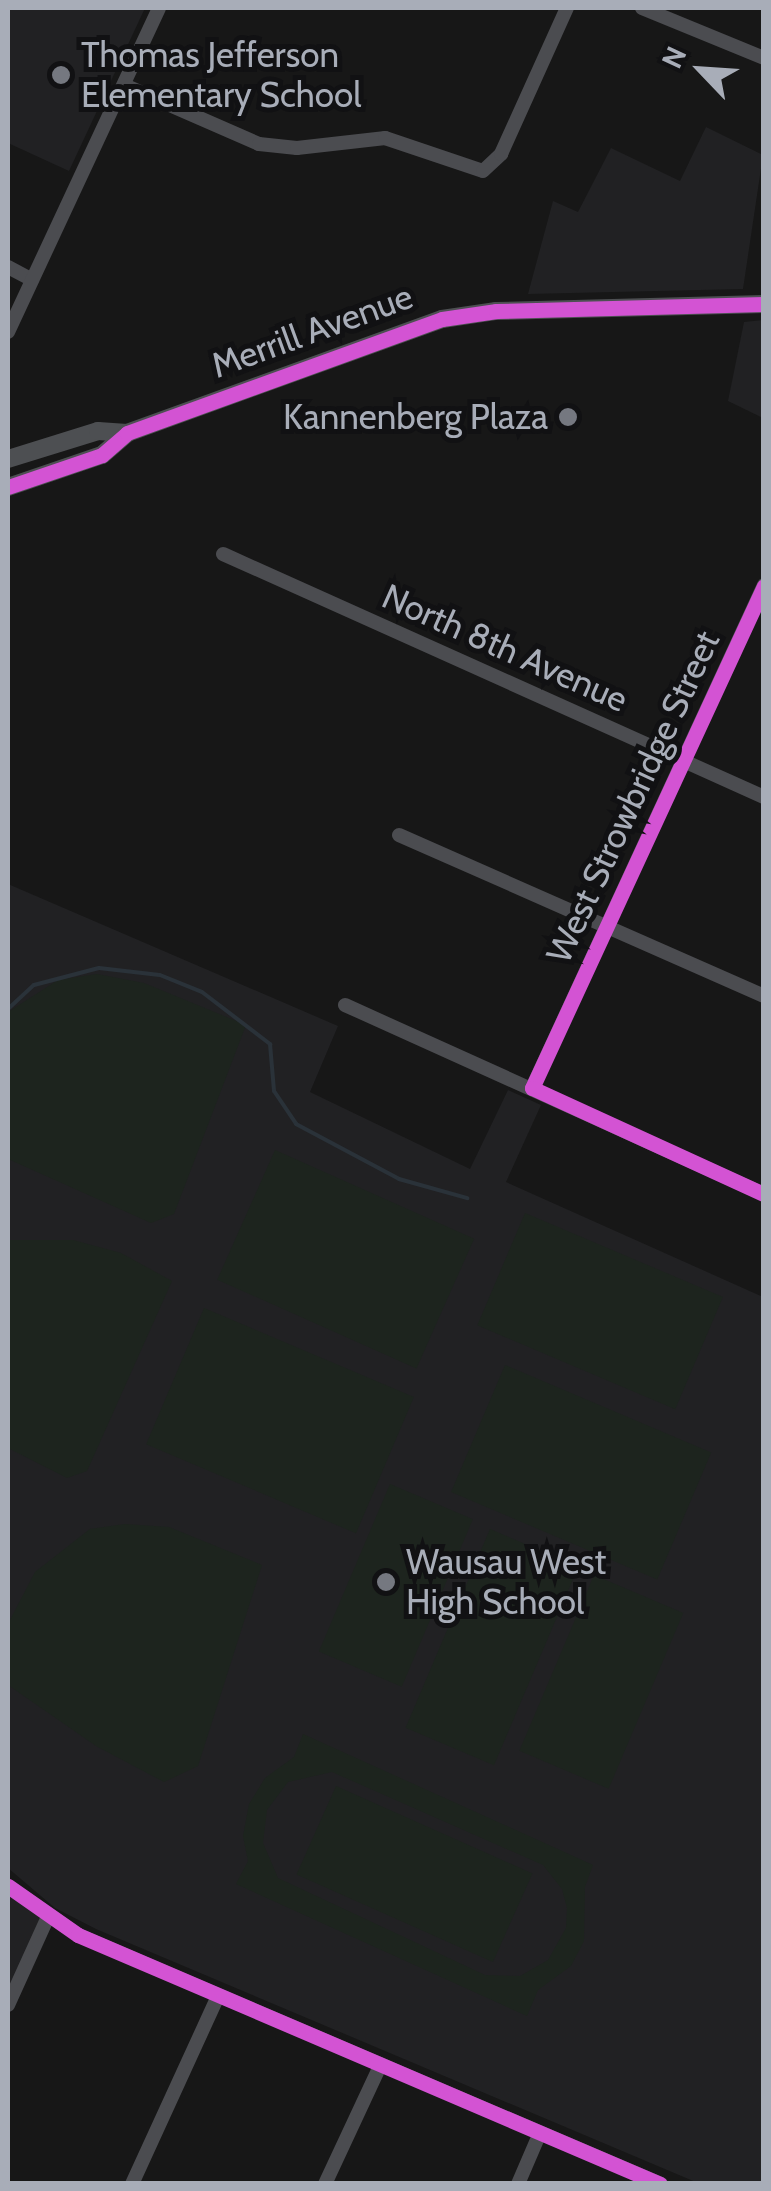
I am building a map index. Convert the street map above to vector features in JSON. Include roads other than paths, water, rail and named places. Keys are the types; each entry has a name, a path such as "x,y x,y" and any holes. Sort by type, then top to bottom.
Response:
{"main road":[{"name":"Merrill Avenue","path":"8,487 96,458 127,433 452,317 764,304"},
{"name":"Merrill Avenue","path":"8,459 106,430 127,433"},
{"path":"8,446 68,440"}],"street":[{"path":"8,332 160,8"},
{"path":"124,85 259,144 297,148 385,138 483,170 501,154 568,8"},
{"path":"642,8 764,58"},
{"path":"8,268 32,280"},
{"name":"North 8th Avenue","path":"223,554 764,797"},
{"name":"West Strowbridge Street","path":"532,1088 762,593"},
{"path":"400,835 764,996"},
{"path":"346,1005 764,1194"},
{"path":"8,1886 47,1919 661,2184"},
{"path":"8,2005 47,1919"},
{"path":"132,2184 218,1996"},
{"path":"325,2184 380,2064"},
{"path":"518,2184 540,2132"}],"waterway":[{"path":"8,1009 34,985 99,968 160,975 202,992 270,1044 274,1091 296,1124 399,1179 467,1198"}],"place":[{"name":"Thomas Jefferson Elementary School","path":"61,75"},
{"name":"Kannenberg Plaza","path":"568,417"},
{"name":"Wausau West High School","path":"386,1582"}]}
